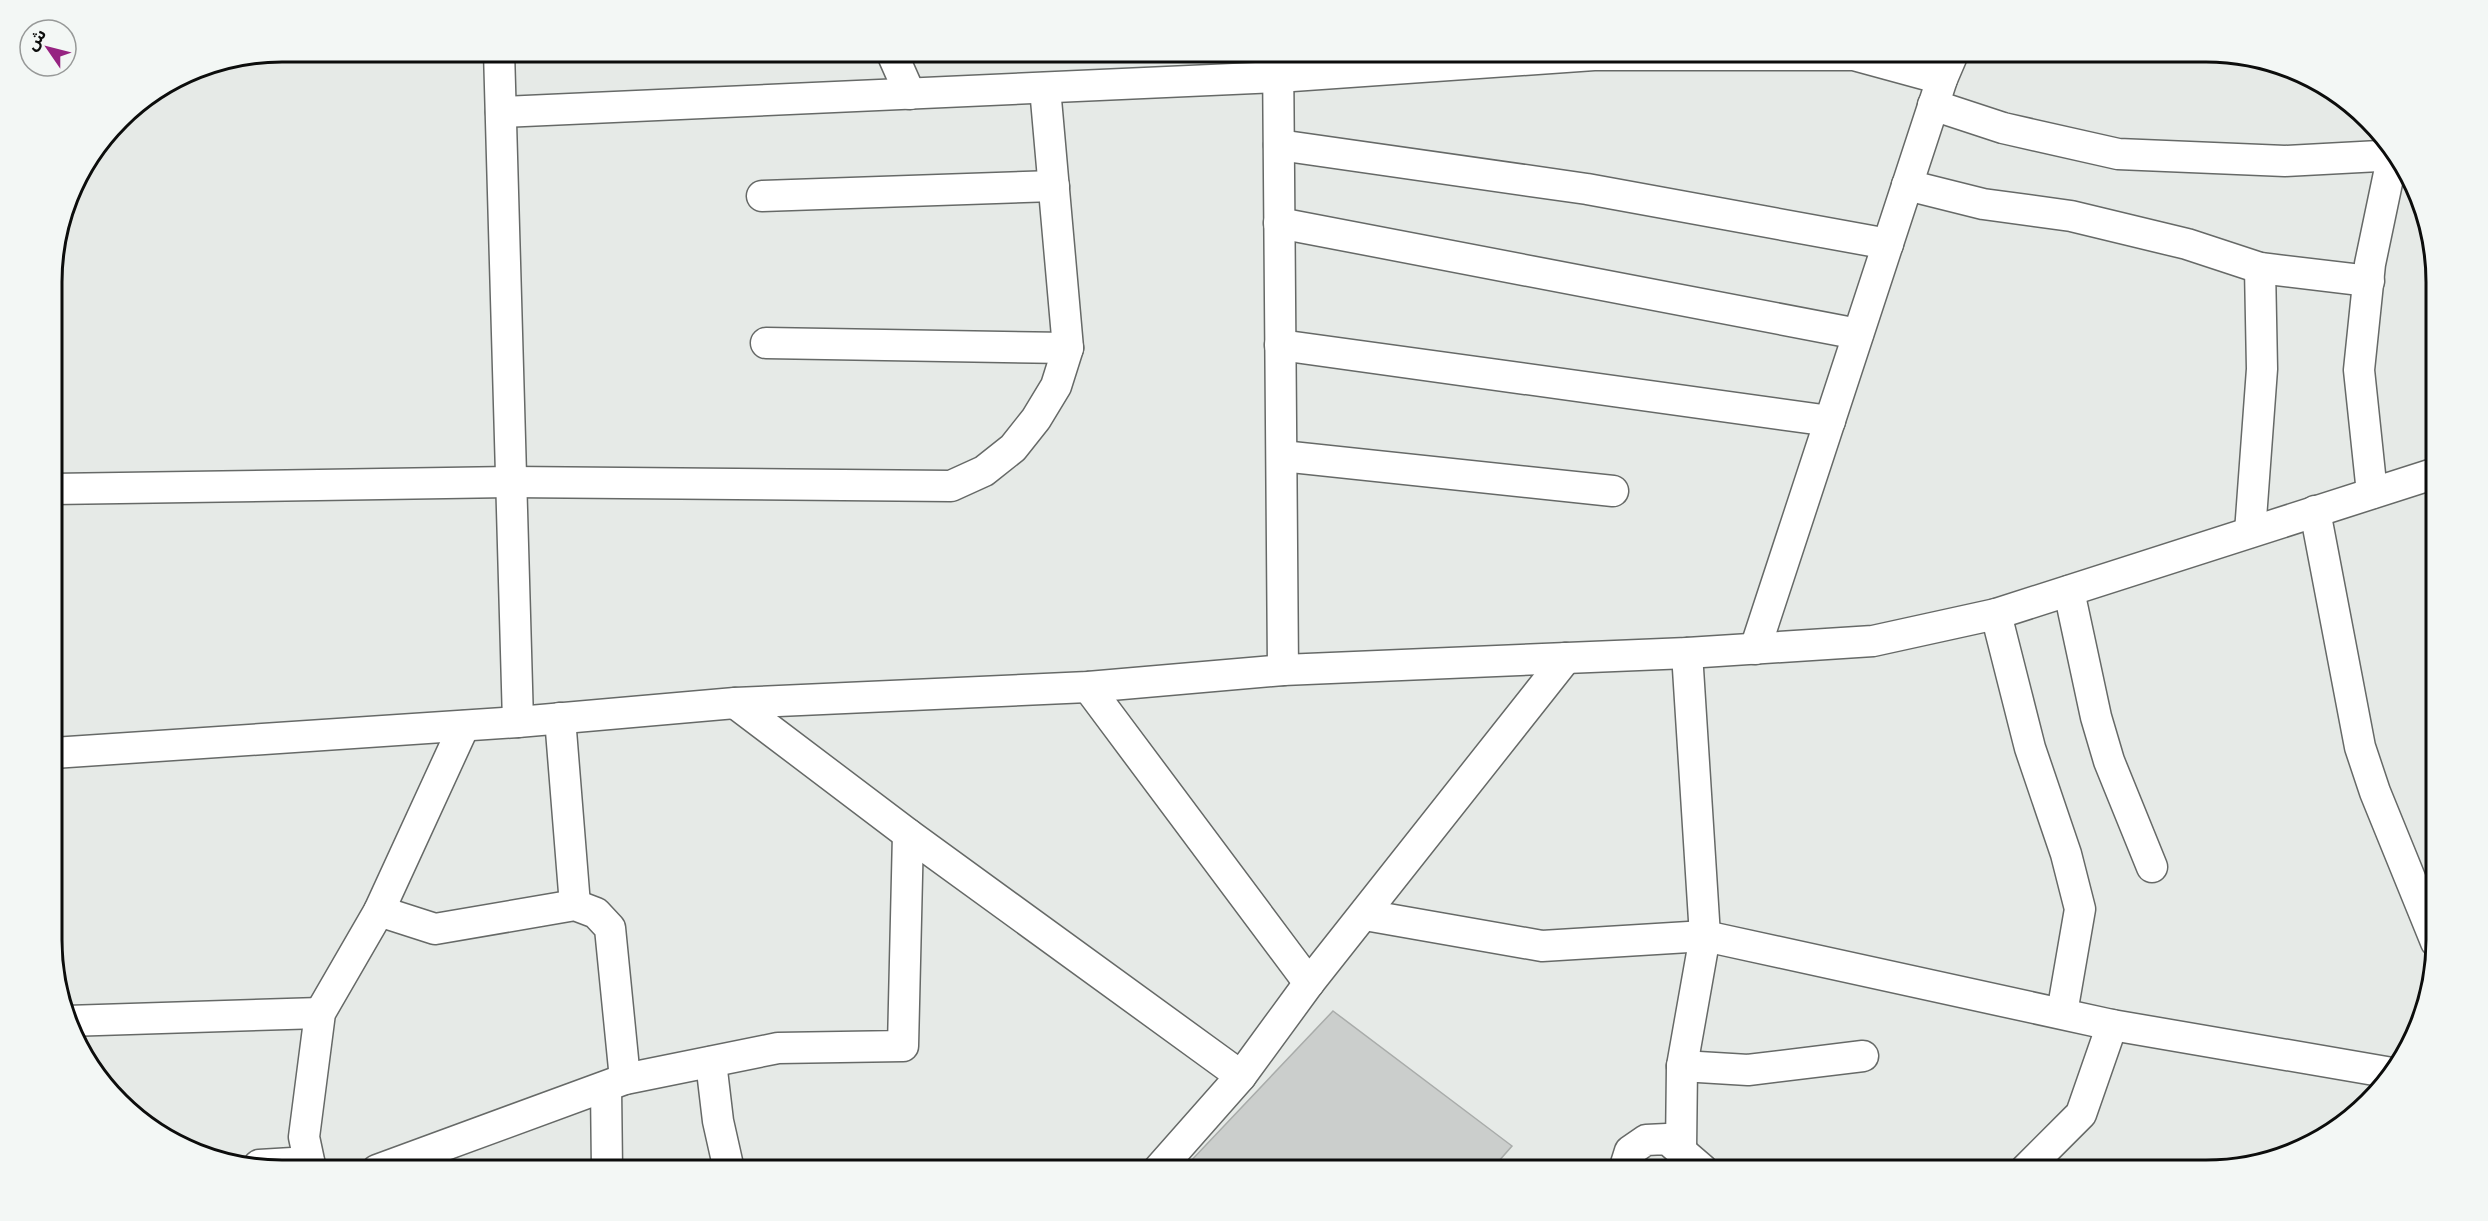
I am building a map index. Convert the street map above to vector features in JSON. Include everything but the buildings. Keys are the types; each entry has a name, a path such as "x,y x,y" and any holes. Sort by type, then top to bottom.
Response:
{"street":[{"path":"499,62 518,722"},
{"path":"896,62 910,94"},
{"path":"501,112 1046,88 1278,64 1341,62"},
{"path":"1870,62 1938,92 2002,128 2118,154 2285,161 2387,156"},
{"path":"1755,649 1907,185 1950,62"},
{"path":"1278,64 1283,670"},
{"path":"62,489 511,482 951,486 984,471 1013,448 1036,419 1056,386 1068,348 1046,88"},
{"path":"1279,145 1587,189 1888,244"},
{"path":"2372,493 2359,370 2370,264 2393,166"},
{"path":"1907,185 1983,204 2071,216 2187,244 2260,268 2369,281"},
{"path":"762,196 1054,186"},
{"path":"1279,223 1858,334"},
{"path":"2250,532 2262,369 2260,268"},
{"path":"766,343 1068,348"},
{"path":"1280,345 1830,421"},
{"path":"1282,456 1613,491"},
{"path":"62,752 464,726 735,704 1088,687 1283,670 1687,653 1873,641 1996,614 2426,475"},
{"path":"2315,511 2360,747 2375,792 2426,917"},
{"path":"2069,591 2096,717 2109,761 2152,867"},
{"path":"1996,614 2030,748 2066,854 2080,909 2062,1013"},
{"path":"1687,653 1705,936 1682,1066 1692,1160"},
{"path":"1173,1160 1240,1076 1309,983 1566,658"},
{"path":"1088,687 1309,983"},
{"path":"735,704 908,834 1240,1076"},
{"path":"560,718 575,905"},
{"path":"309,1160 304,1137 320,1013 379,911 464,726"},
{"path":"404,1160 615,1083 778,1048 903,1046 908,834"},
{"path":"379,911 435,929 575,905 596,913 610,927 615,1083 608,1160"},
{"path":"1365,915 1542,946 1705,936 2112,1025 2383,1071"},
{"path":"77,1021 320,1013"},
{"path":"2035,1160 2081,1114 2112,1025"},
{"path":"1682,1066 1748,1070 1863,1056"},
{"path":"711,1062 718,1121 727,1160"},
{"path":"1627,1160 1630,1151 1646,1140 1667,1139 1692,1160"}]}
